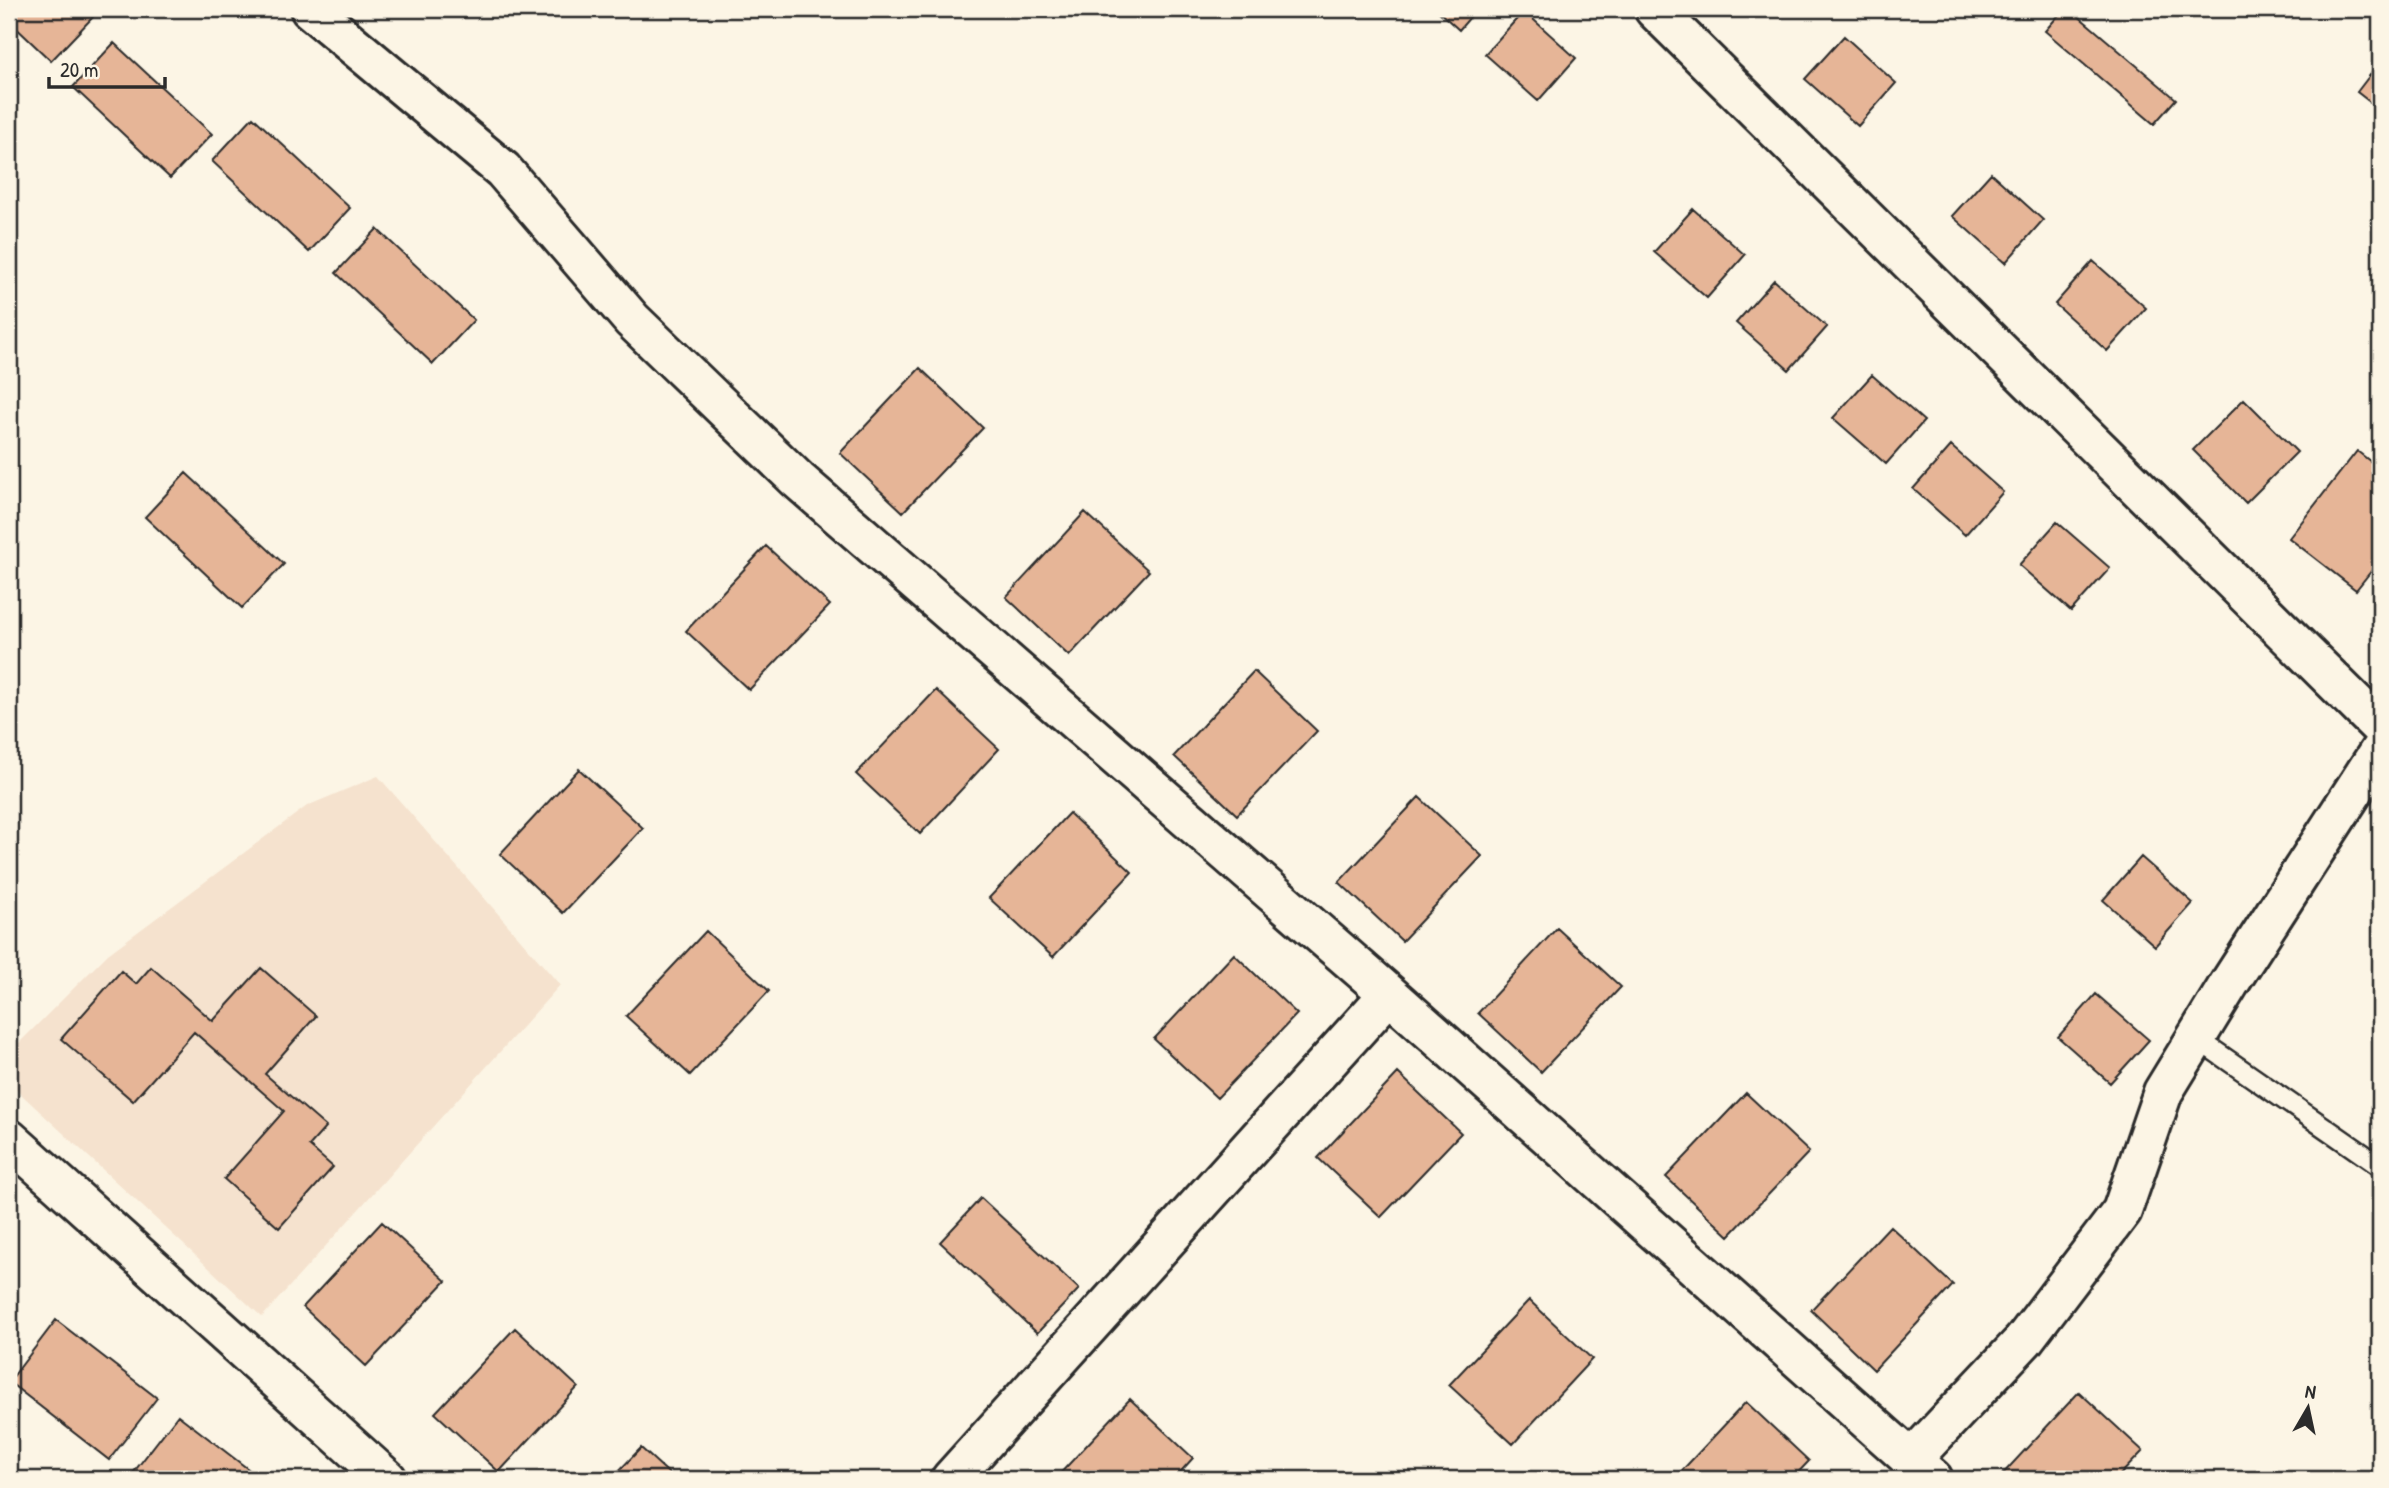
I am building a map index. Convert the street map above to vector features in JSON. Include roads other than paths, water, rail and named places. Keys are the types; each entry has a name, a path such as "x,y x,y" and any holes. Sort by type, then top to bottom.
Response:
{"street":[{"path":"310,9 503,170 632,320 797,480 1389,995 1922,1470 2123,1211 2163,1092 2380,750"},
{"path":"1654,9 2380,727"},
{"path":"951,1479 1389,995"},
{"path":"9,1139 387,1479"}],"lane":[{"path":"2196,1038 2380,1166"}]}
